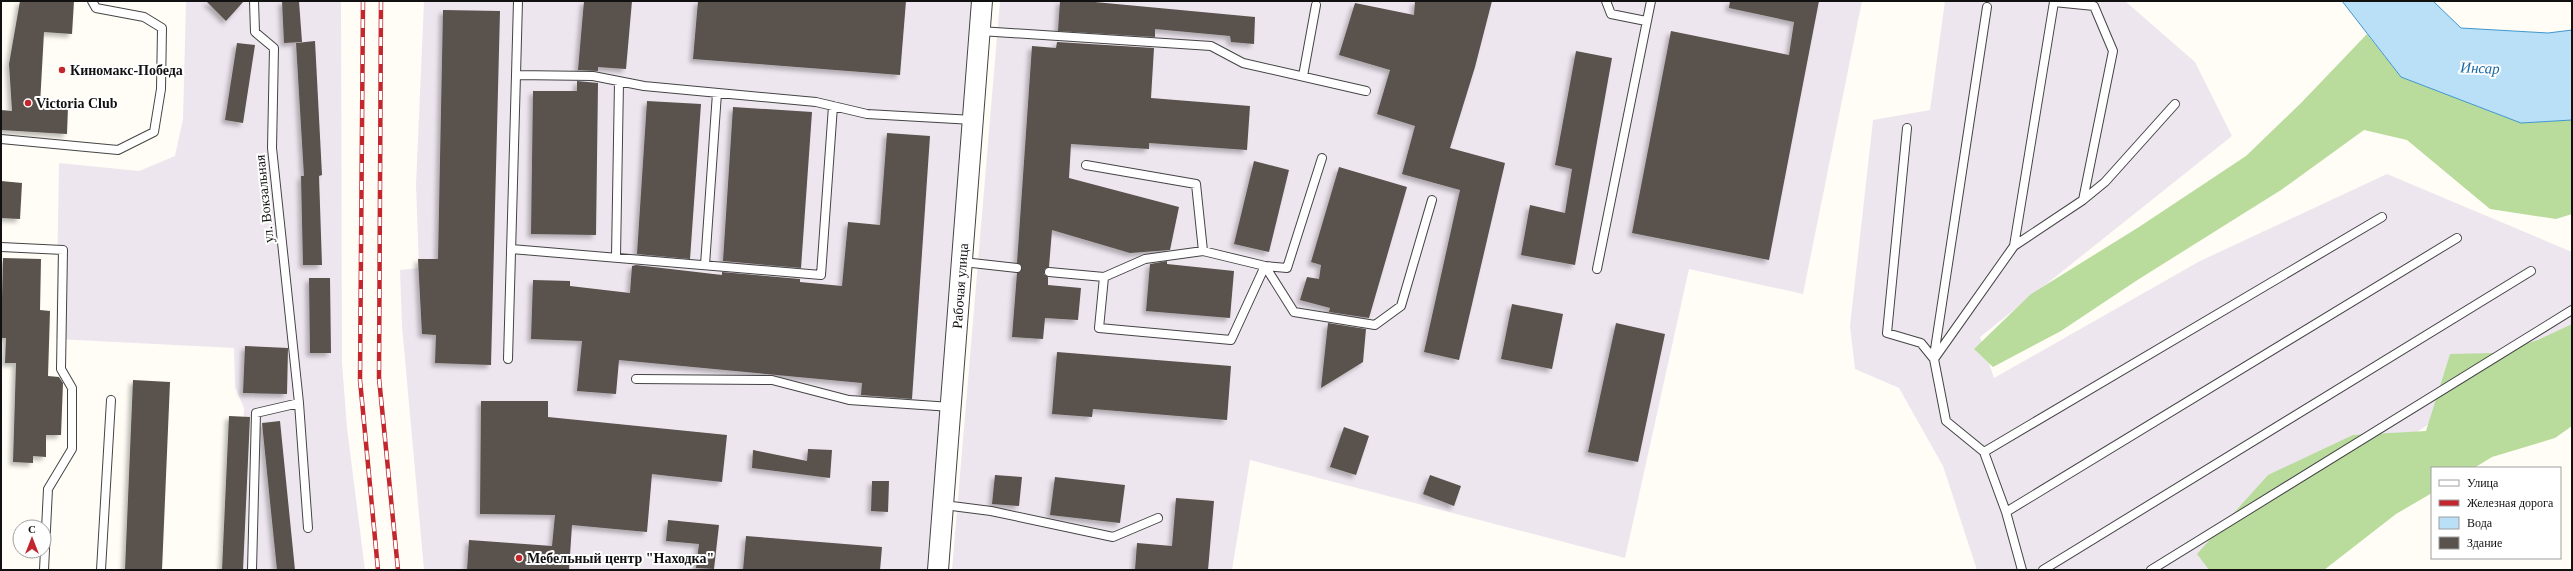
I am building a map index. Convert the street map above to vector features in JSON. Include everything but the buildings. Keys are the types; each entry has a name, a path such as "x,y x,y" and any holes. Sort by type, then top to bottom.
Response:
{"street":[{"name":"Рабочая улица","path":"938,570 952,408 982,1"}],"lane":[{"path":"1,139 118,150 154,132 161,89 162,28 144,16 96,8 92,1"},
{"name":"ул. Вокзальная","path":"254,1 255,32 274,48 272,148 299,402"},
{"path":"508,359 518,1"},
{"path":"1606,1 1611,14 1646,21"},
{"path":"1597,269 1651,1"},
{"path":"2014,246 2054,2 2094,6 2113,50 2083,200"},
{"path":"1303,76 1316,5"},
{"path":"1987,7 1934,359 1946,421 1984,452 2006,512 2022,570"},
{"path":"980,31 1211,46 1243,63 1366,91"},
{"path":"516,75 593,76 619,82 816,102 867,114 974,120"},
{"path":"616,256 619,82"},
{"path":"705,265 716,93"},
{"path":"1934,359 2014,246 2083,200 2105,182 2175,104"},
{"path":"511,249 616,256 821,275 833,106"},
{"path":"1907,128 1887,333 1921,343 1934,359"},
{"path":"1049,272 1104,277 1145,259 1203,251 1265,266 1287,268 1322,158"},
{"path":"1086,165 1196,184 1203,251"},
{"path":"1265,266 1294,312 1375,325 1401,306 1432,200"},
{"path":"1984,452 2382,217"},
{"path":"2006,512 2456,238"},
{"path":"1,247 62,250 61,369 72,388 72,449 48,489 44,570"},
{"path":"963,262 1017,268"},
{"path":"1104,277 1100,328 1231,340 1265,266"},
{"path":"2043,570 2531,271"},
{"path":"2152,570 2572,310"},
{"path":"636,379 772,380 849,400 952,408"},
{"path":"101,570 112,400"},
{"path":"252,570 256,413 299,402 308,528"},
{"path":"944,506 991,512 1113,537 1158,518"}],"shaded area":[{"path":"186,1 341,1 342,363 347,428 365,570 236,570 244,408 235,387 234,348 56,339 59,163 139,171 175,156 183,119"},
{"path":"424,1 973,1 929,570 424,570 402,326 400,270 419,268 416,185"},
{"path":"1000,1 1862,1 1803,294 1689,269 1625,558 1250,460 1232,570 952,570"},
{"path":"1945,1 2125,1 2195,62 2232,136 1980,337 1994,378 2200,261 2387,174 2572,252 2572,331 2205,570 1977,570 1943,466 1899,388 1855,369 1850,326 1873,120 1930,110"}],"green space":[{"path":"2367,34 2401,77 2521,123 2572,120 2572,214 2556,219 2490,209 2407,140 2364,130 2281,190 2139,279 2061,331 1993,367 1974,349 2031,294 2139,227 2246,156 2301,103"},
{"path":"2572,324 2572,426 2555,438 2492,457 2476,467 2431,467 2431,494 2396,514 2324,570 2209,570 2197,554 2268,475 2353,435 2426,431 2450,354 2495,353 2538,340"}],"water":[{"name":"Инсар","path":"2342,1 2433,1 2461,28 2548,33 2572,30 2572,120 2521,123 2401,77"}],"railway":[{"path":"363,1 360,380 378,570"},
{"path":"381,1 379,378 398,570"}],"place":[{"name":"Киномакс-Победа","path":"62,70"},
{"name":"Victoria Club","path":"28,103"},
{"name":"Мебельный центр \"Находка\"","path":"519,558"}]}
